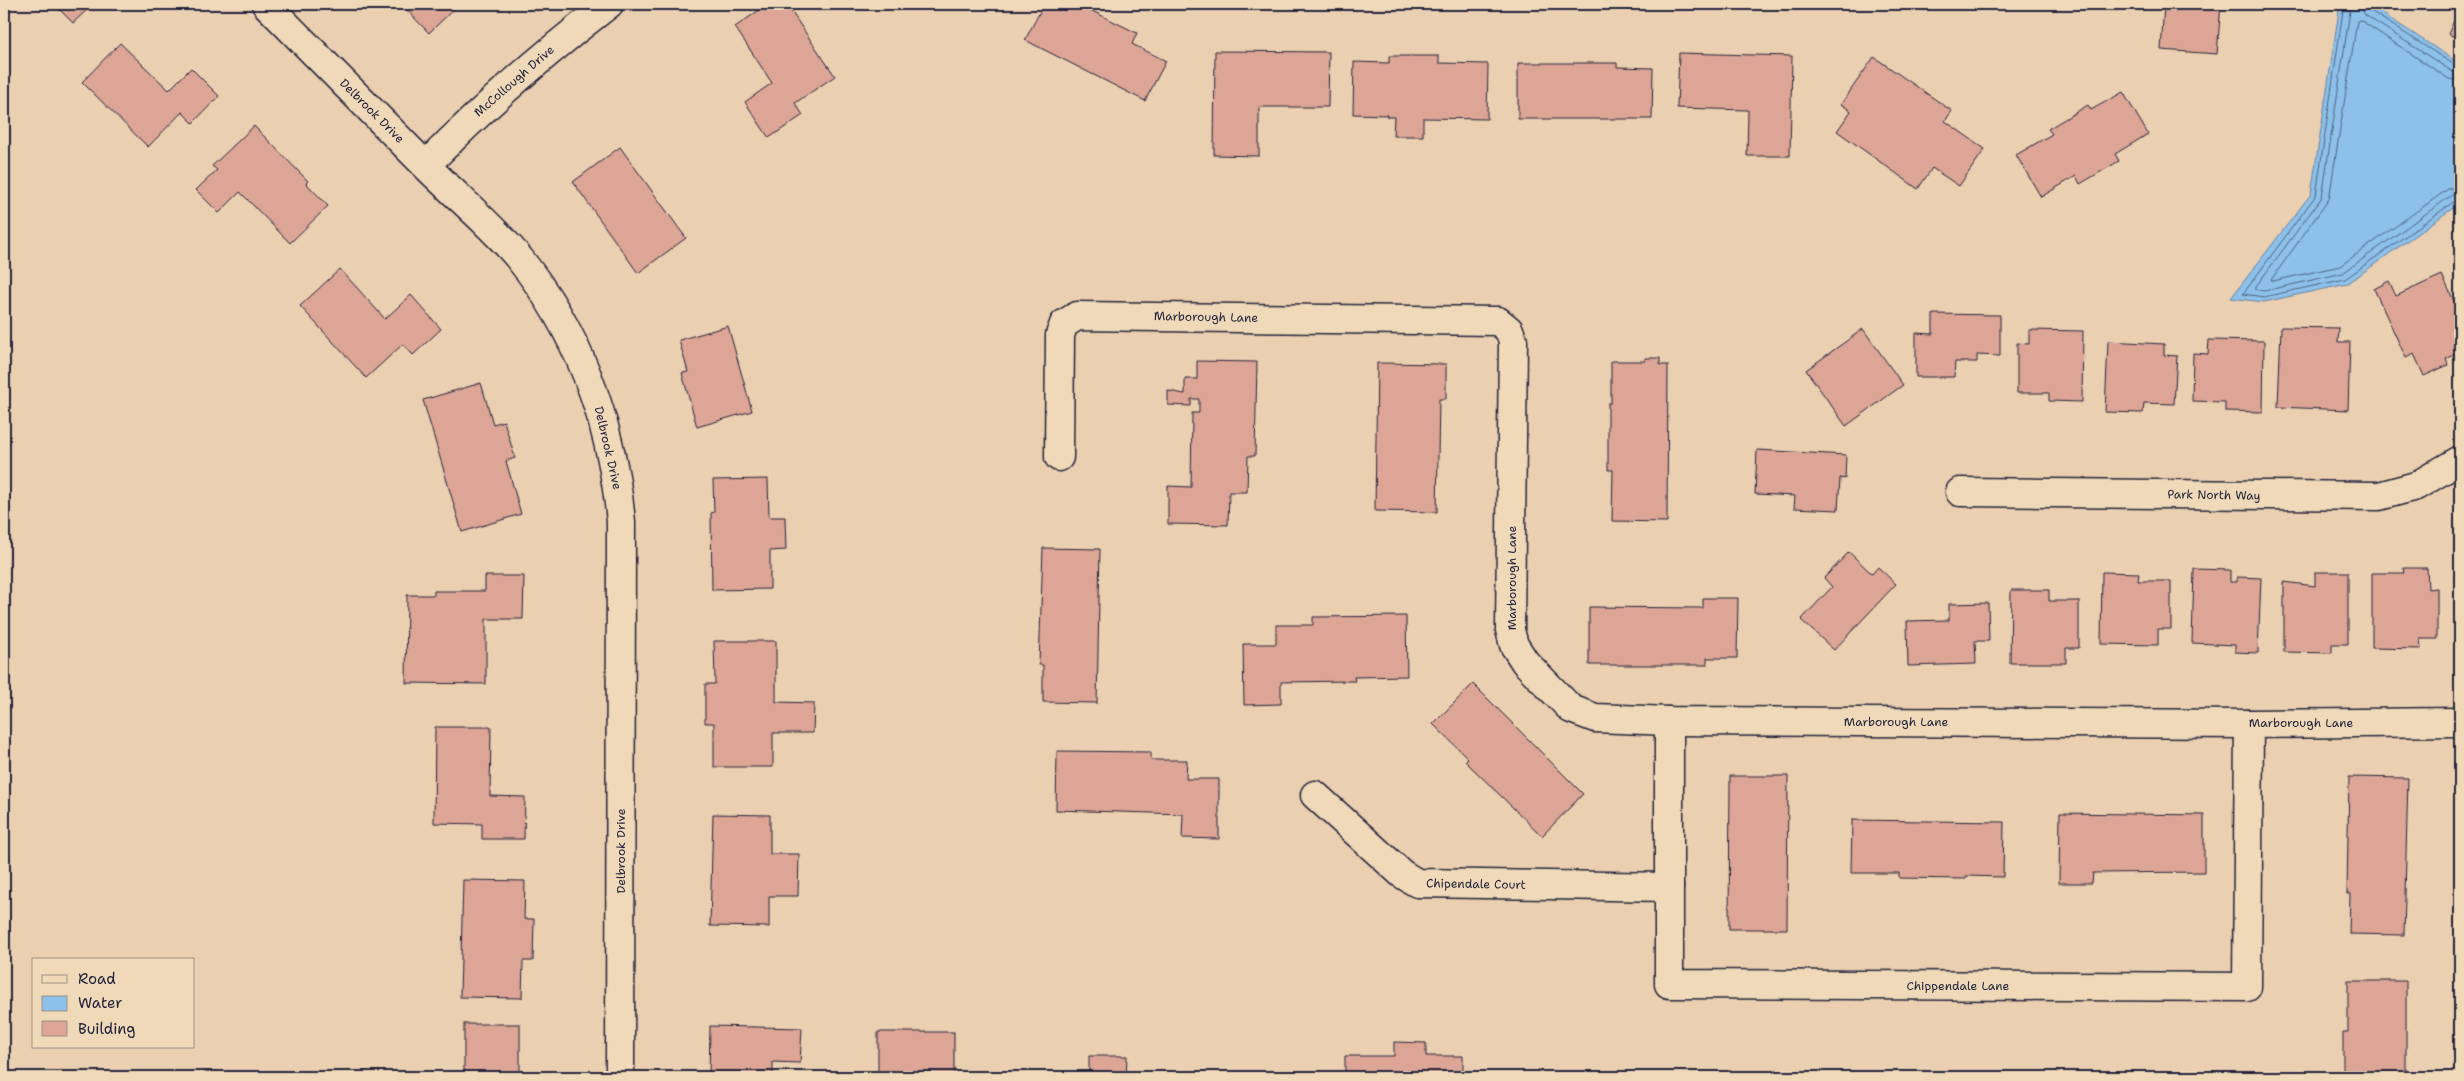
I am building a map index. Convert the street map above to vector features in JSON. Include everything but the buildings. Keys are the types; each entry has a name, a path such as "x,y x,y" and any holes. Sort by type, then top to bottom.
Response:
{"street":[{"name":"Delbrook Drive","path":"266,4 518,258 550,301 584,365 597,399 615,468 621,522 620,1077"},
{"name":"McCollough Drive","path":"426,165 472,118 526,69 609,4"},
{"name":"Marborough Lane","path":"1059,458 1060,335 1064,324 1077,316 1498,321 1509,330 1513,342 1510,630 1514,645 1525,662 1571,709 1595,718 1669,721 2249,724 2460,722"},
{"name":"Park North Way","path":"1960,492 2379,496 2416,486 2460,460"},
{"name":"Chippendale Lane","path":"1669,721 1669,984 2247,987 2249,724"},
{"name":"Chipendale Court","path":"1315,795 1402,874 1417,883 1669,887"}],"water":[{"path":"2340,4 2368,4 2460,64 2460,203 2347,284 2264,302 2231,298 2311,194"}]}
